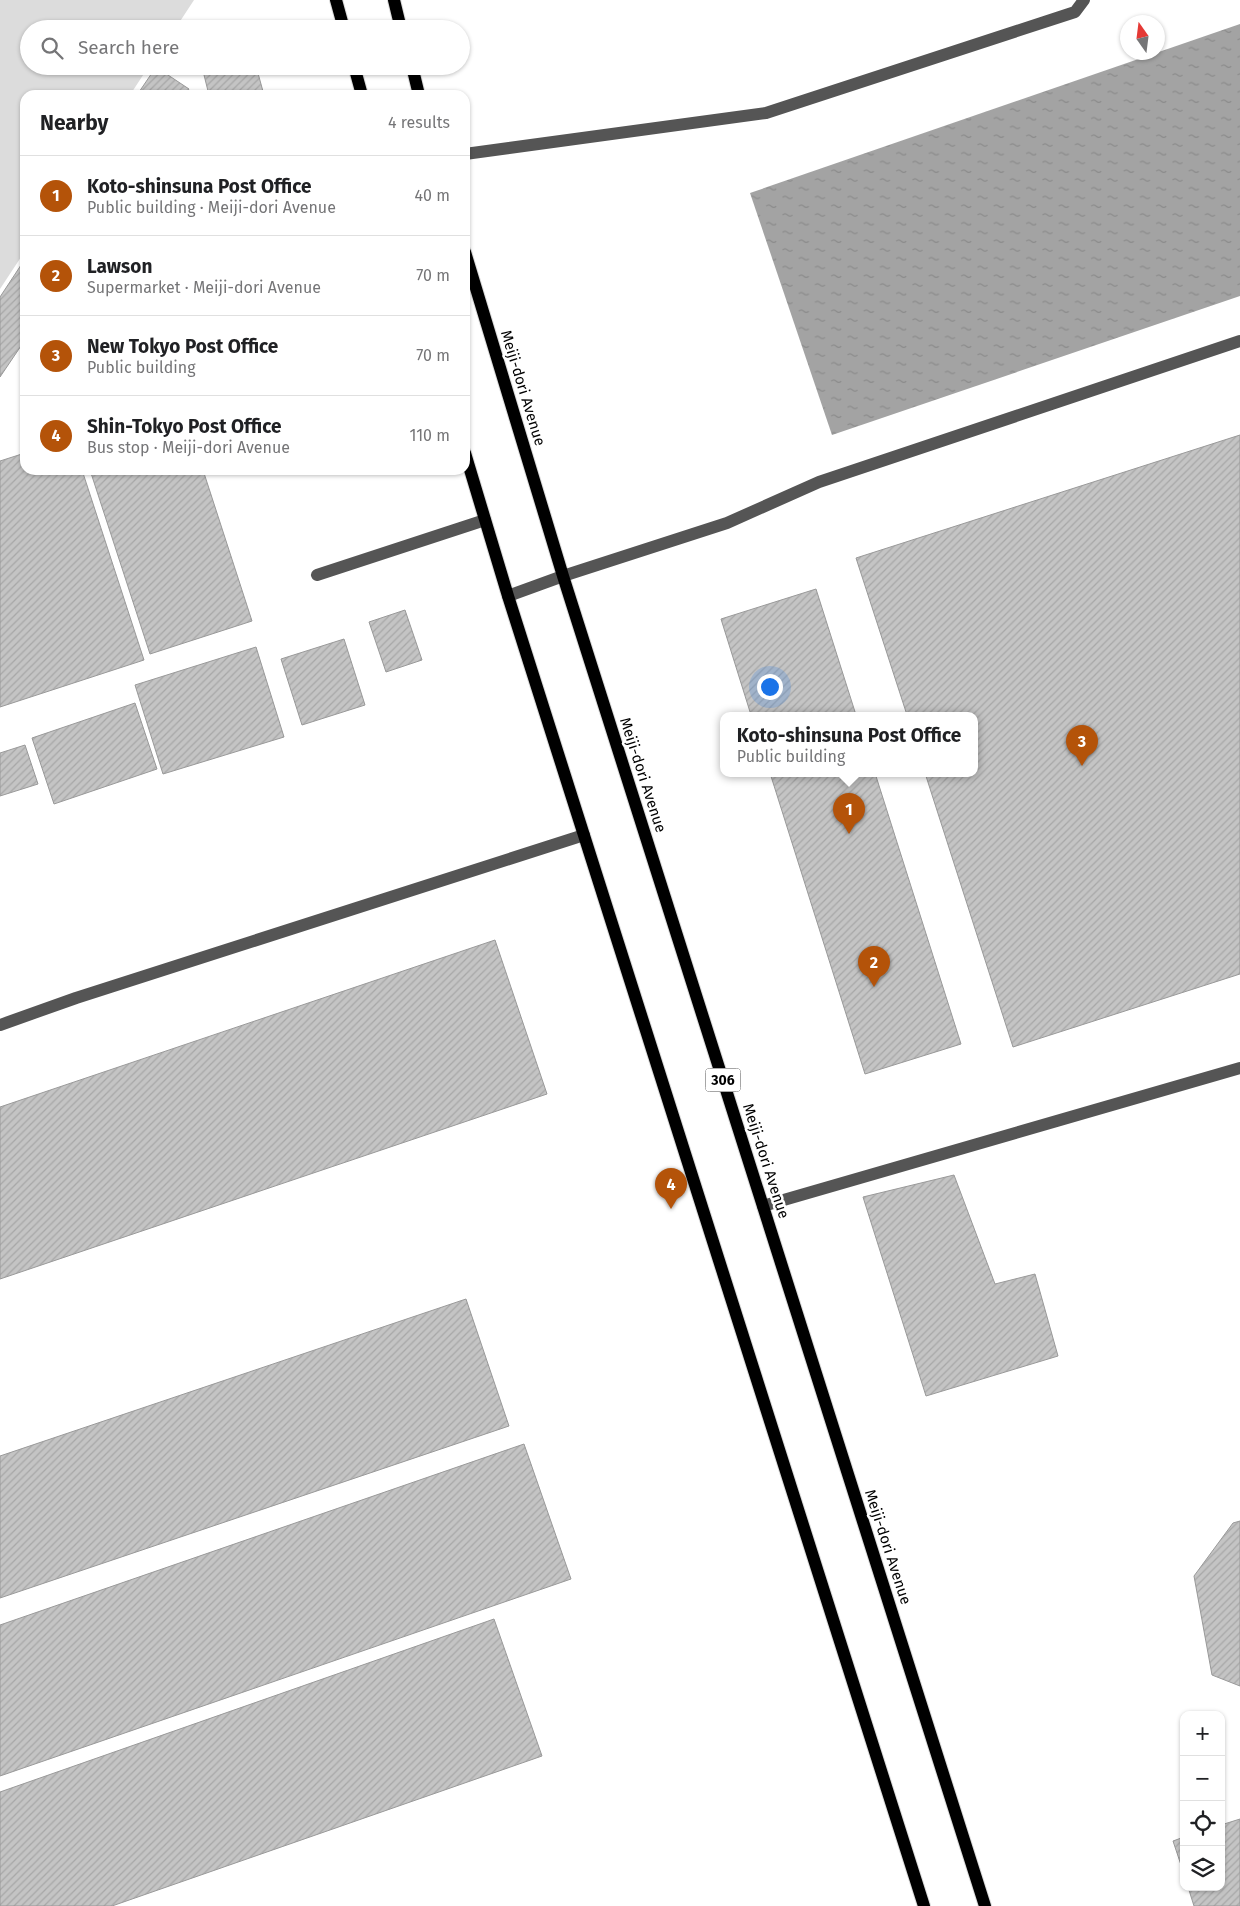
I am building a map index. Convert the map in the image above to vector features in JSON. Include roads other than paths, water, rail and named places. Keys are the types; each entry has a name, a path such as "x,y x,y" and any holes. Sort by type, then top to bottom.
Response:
{"main road":[{"path":"336,0 342,20"},
{"path":"394,0 400,20"},
{"path":"356,75 361,90"},
{"path":"414,75 418,90"},
{"name":"Meiji-dori Avenue","path":"470,269 563,576 985,1906"},
{"path":"470,470 508,596 924,1906"}],"street":[{"path":"470,153 766,113 1075,12 1084,0"},
{"path":"508,596 563,576 727,524 819,482 1240,341"},
{"path":"317,575 485,520"},
{"path":"0,1025 76,998 584,835"},
{"path":"763,1206 1240,1068"}],"water":[{"path":"1240,24 1240,296 832,435 750,193 1136,60 1165,60 1165,50"}],"place":[{"name":"New Tokyo Post Office","path":"1082,766"},
{"name":"Koto-shinsuna Post Office","path":"849,834"},
{"name":"Lawson","path":"874,987"},
{"name":"Shin-Tokyo Post Office","path":"671,1209"}]}
